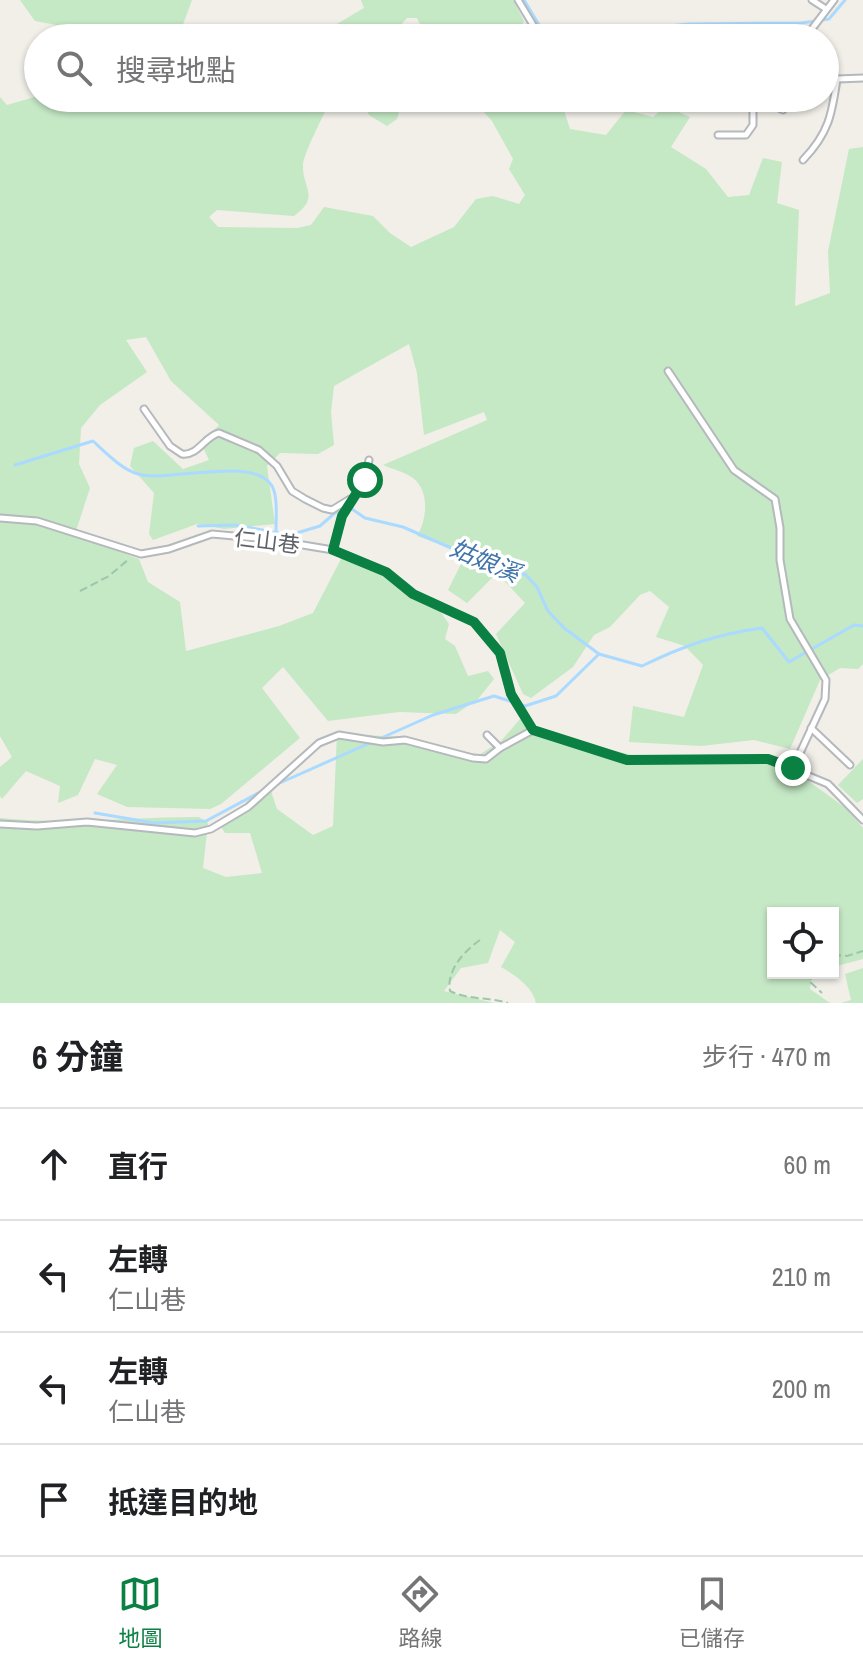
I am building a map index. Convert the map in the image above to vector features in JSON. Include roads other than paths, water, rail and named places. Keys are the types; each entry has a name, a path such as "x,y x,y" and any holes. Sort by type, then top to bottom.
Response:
{"lane":[{"path":"518,0 534,24"},
{"path":"812,0 826,9"},
{"path":"815,24 834,0"},
{"path":"839,79 863,78"},
{"path":"718,135 746,135 753,125 753,112"},
{"path":"803,160 820,142 832,112"},
{"path":"668,371 734,470 775,499 780,528 780,560 790,619 826,680 825,699 793,768"},
{"path":"144,409 170,446 182,454 193,453 213,434 219,433 259,450 277,466 292,491 305,499 332,510 350,499"},
{"path":"333,550 342,516 350,499 365,480 369,460"},
{"name":"仁山巷","path":"0,518 37,521 136,553 169,549 212,534 333,550 386,572 413,594 474,622 500,653 511,694 533,730"},
{"path":"811,728 850,765"},
{"path":"0,824 102,823 195,833 211,829 248,807 319,743 339,735 383,742 405,740 486,759 533,730 627,760 768,759 828,784 863,820"},
{"path":"487,735 500,748"}],"waterway":[{"path":"524,0 539,24"},
{"path":"689,24 801,23 829,19 845,0"},
{"path":"15,465 93,441 119,464 138,474 248,472 263,477 272,486 276,501 276,530"},
{"name":"姑娘溪","path":"198,526 235,525 290,535 320,526 336,512 349,507 365,518 403,527 465,554 526,575 537,587 548,611 564,628 599,654 642,666 700,642 762,628 789,662 854,625 863,626"},
{"path":"379,739 433,715 494,696 525,706 556,696 599,654"},
{"path":"273,786 372,742"},
{"path":"95,813 154,823 206,821 262,791"}]}
